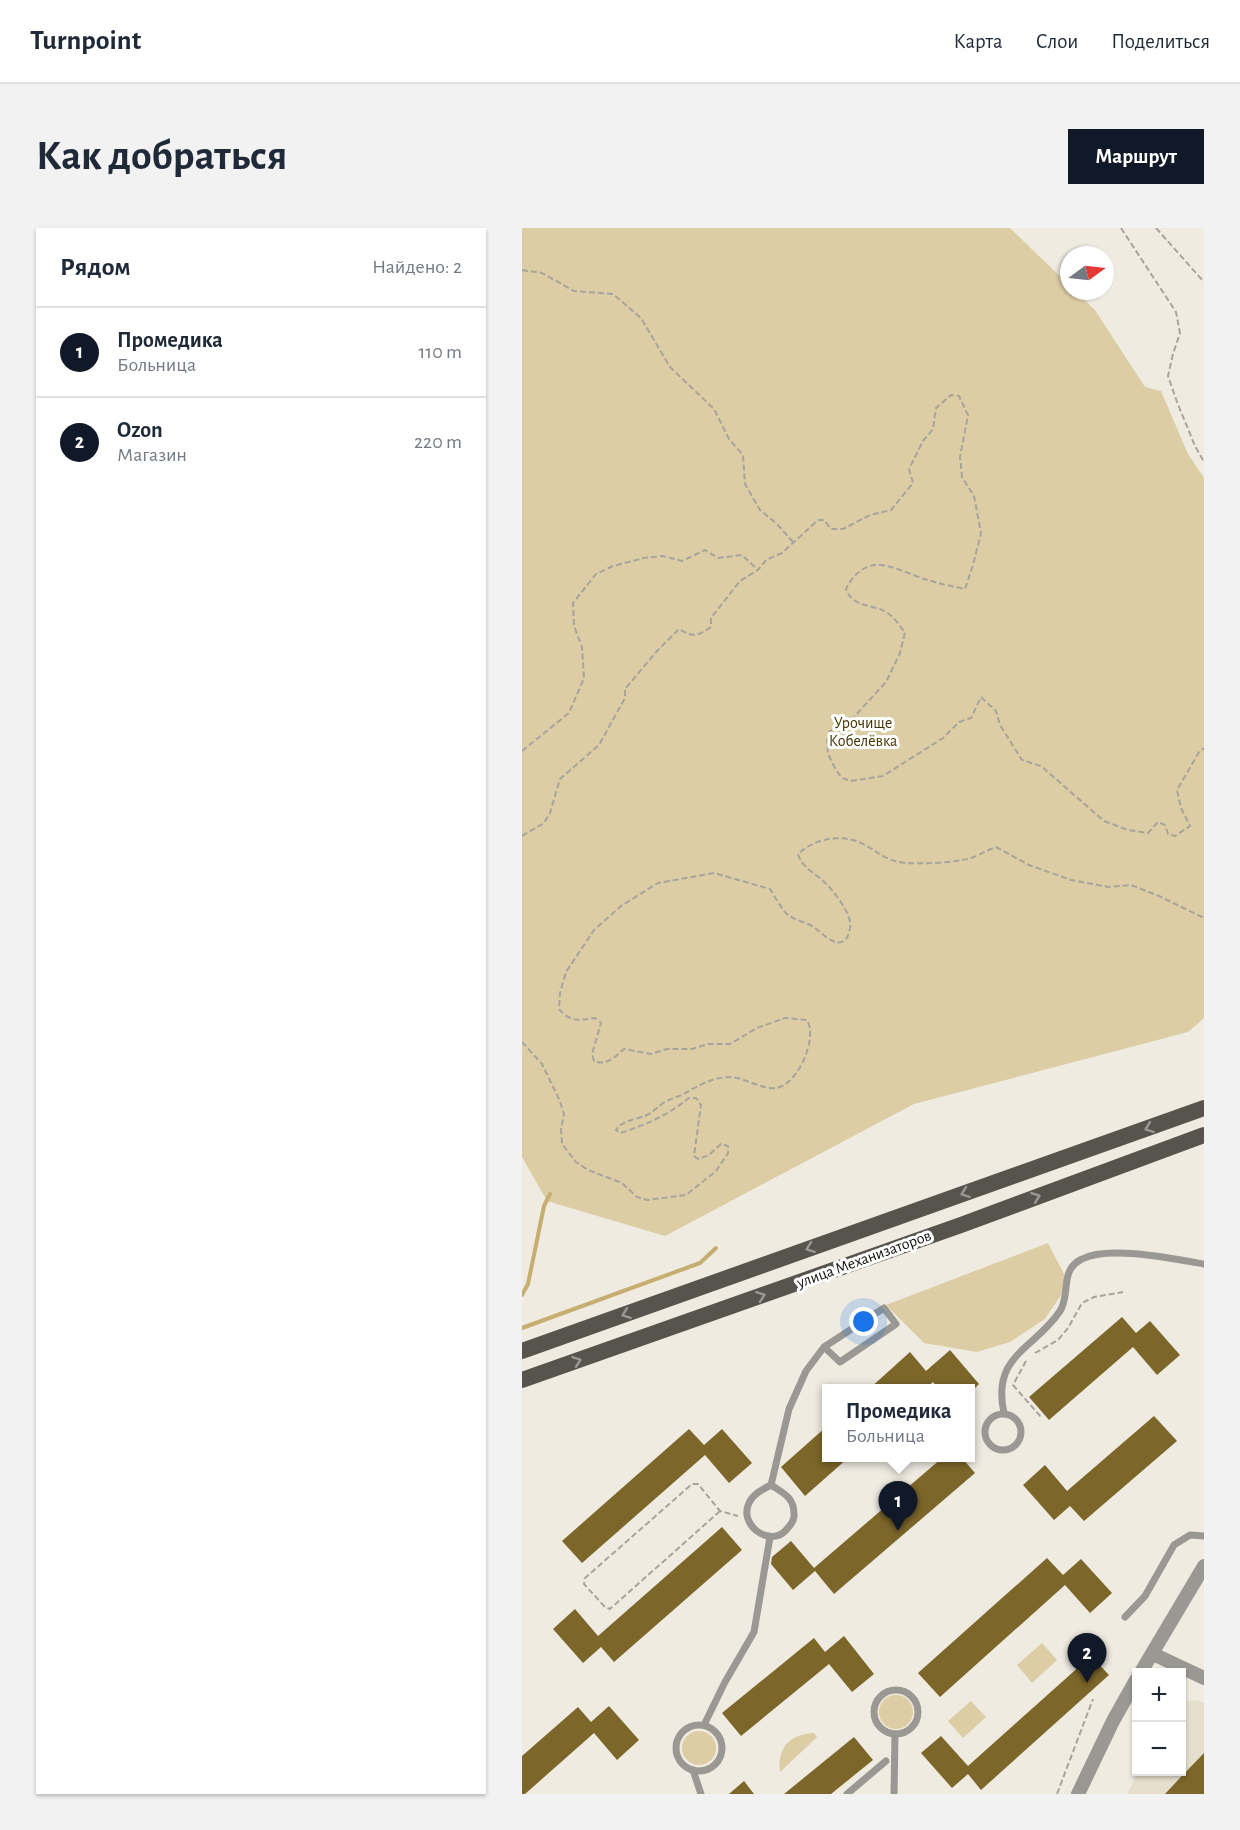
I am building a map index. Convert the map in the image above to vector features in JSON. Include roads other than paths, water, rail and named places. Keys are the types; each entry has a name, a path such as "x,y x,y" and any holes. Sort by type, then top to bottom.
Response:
{"main road":[{"name":"улица Механизаторов","path":"522,1351 1204,1108"},
{"name":"улица Механизаторов","path":"522,1380 961,1225 1204,1135"}],"street":[{"path":"1144,1668 1204,1566"},
{"path":"1153,1654 1204,1678"},
{"path":"1078,1794 1113,1721 1132,1689"}],"lane":[{"path":"1004,1413 1003,1385 1011,1361 1049,1326 1062,1308 1070,1267 1083,1258 1111,1253 1152,1256 1204,1264"},
{"path":"771,1485 787,1494 794,1507 793,1521 784,1533 770,1537 756,1532 747,1519 748,1504 758,1492 771,1485 789,1409 806,1371 824,1347 884,1308 896,1324 840,1362 824,1347"},
{"path":"1004,1413 1016,1418 1022,1429 1019,1442 1009,1450 996,1449 987,1440 985,1427 992,1417 1004,1413"},
{"path":"1125,1617 1144,1596 1174,1545 1190,1535 1204,1536"},
{"path":"704,1725 725,1682 754,1632 770,1537"},
{"path":"890,1690 905,1691 916,1702 918,1717 909,1730 895,1734 880,1728 874,1714 878,1699 890,1690"},
{"path":"692,1725 704,1725 715,1730 722,1741 722,1753 716,1764 706,1770 693,1770 683,1764 677,1754 677,1742 682,1732 692,1725"},
{"path":"894,1794 895,1734"},
{"path":"848,1794 886,1761"},
{"path":"693,1770 701,1794"}],"waterway":[{"path":"522,1295 528,1284 544,1206 550,1194"},
{"path":"522,1328 700,1263 716,1248"}],"place":[{"name":"Промедика","path":"898,1531"},
{"name":"Ozon","path":"1087,1683"}],"park label":[{"name":"Урочище Кобелёвка","path":"863,732"}]}
